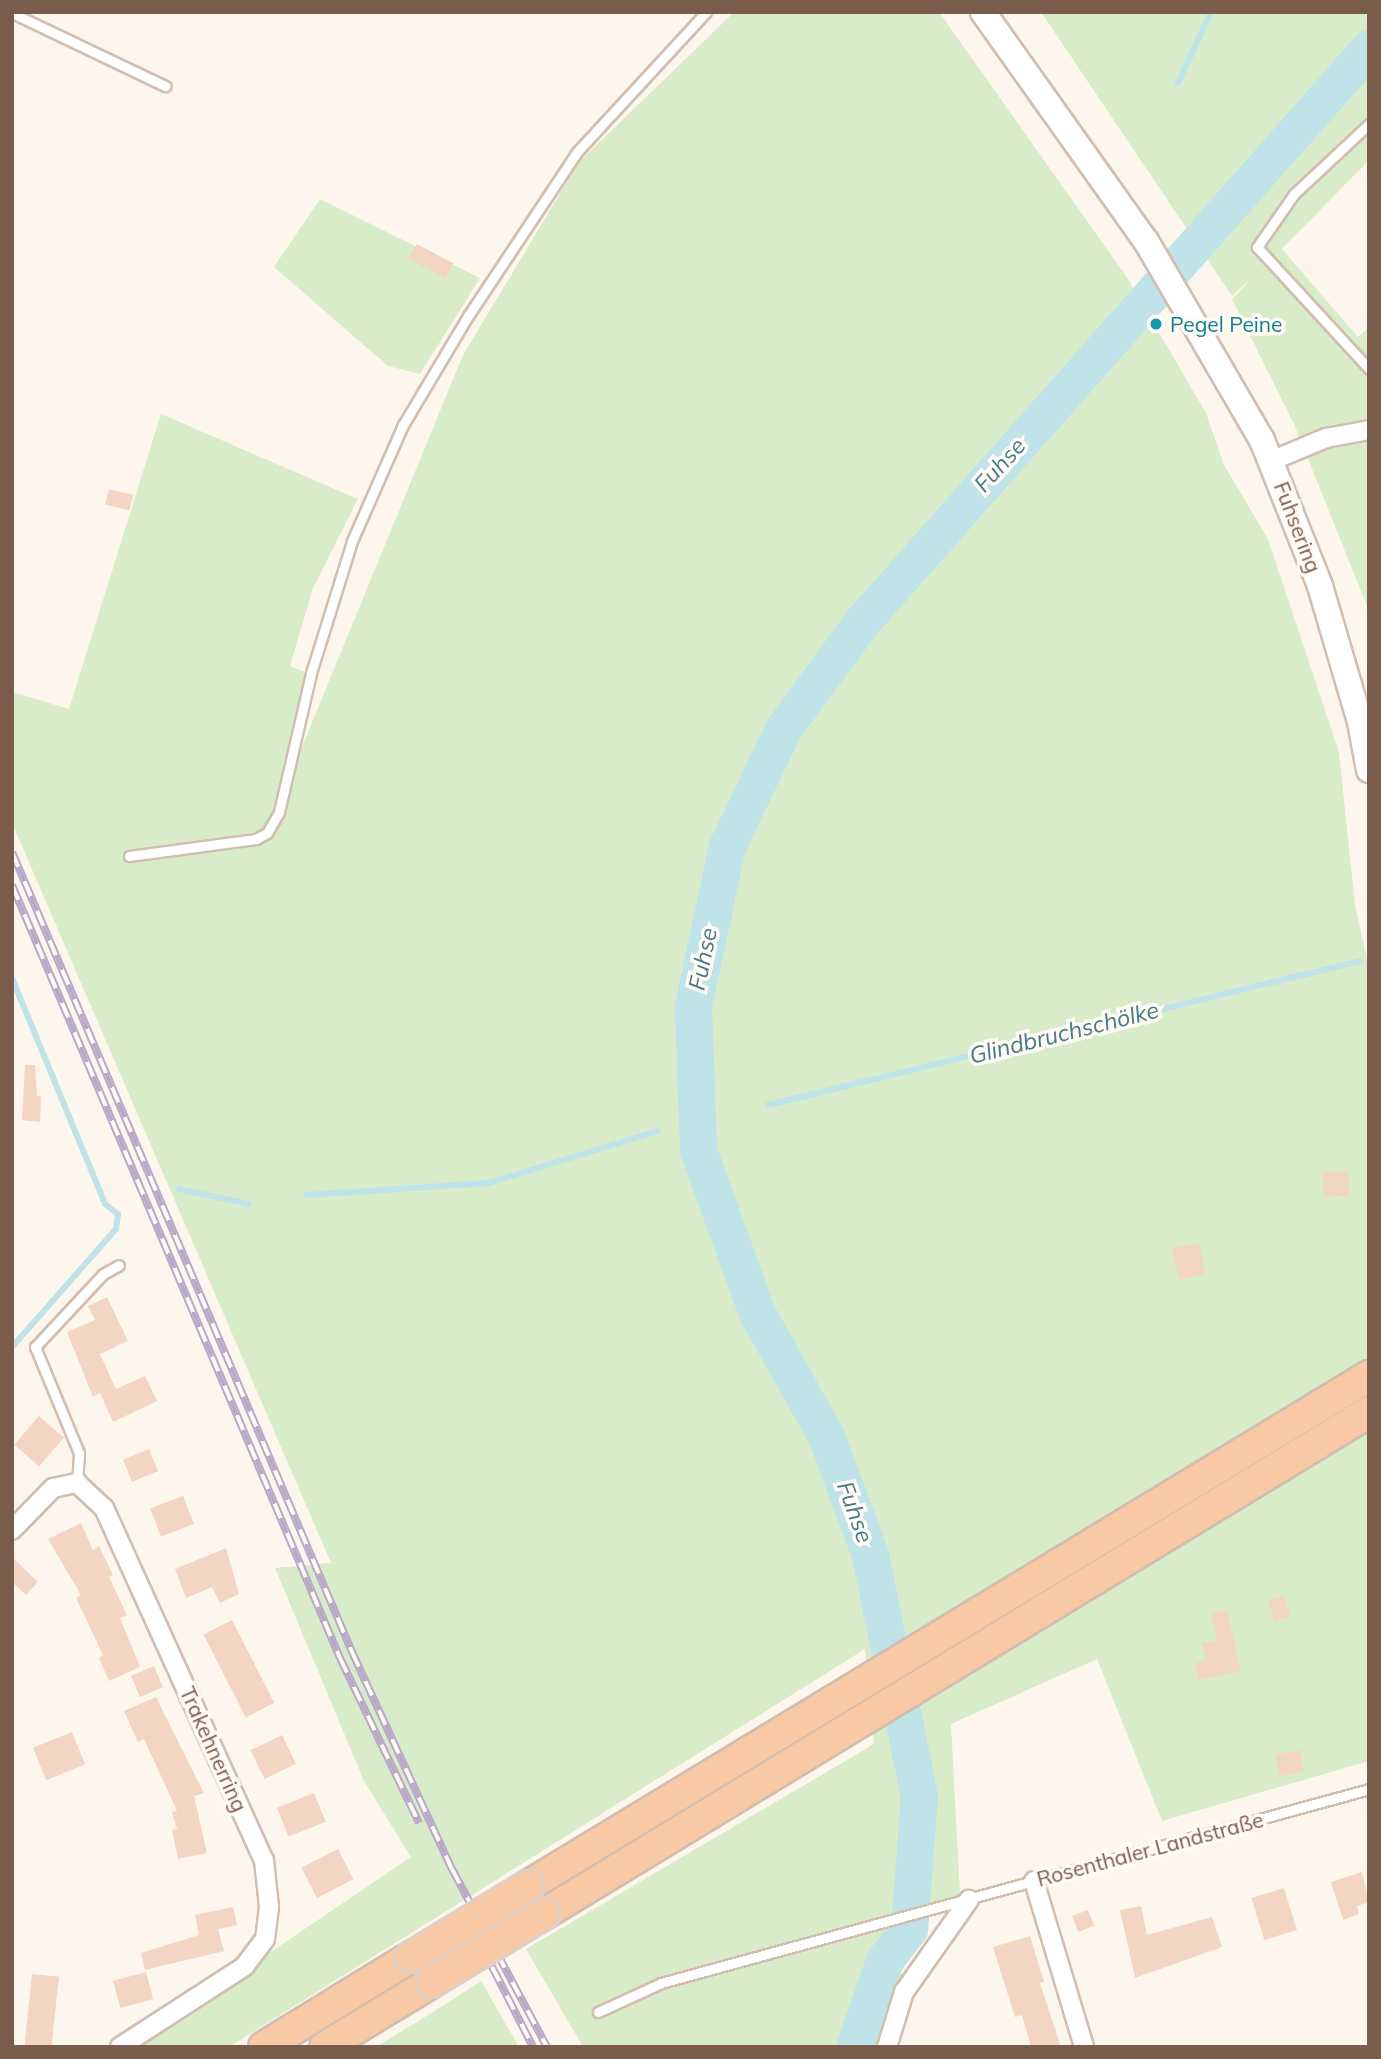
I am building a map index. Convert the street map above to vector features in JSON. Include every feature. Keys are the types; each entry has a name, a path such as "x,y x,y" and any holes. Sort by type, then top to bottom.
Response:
{"highway":[{"path":"264,2047 1363,1379"},
{"path":"325,2047 1365,1414"}],"main road":[{"name":"Fuhsering","path":"983,12 1184,300 1271,461 1320,586 1360,722 1369,770"}],"street":[{"path":"1271,461 1326,438 1369,430"},
{"path":"12,1530 53,1488 77,1483"},
{"name":"Trakehnerring","path":"77,1483 104,1508 253,1834 264,1860 269,1907 265,1939 245,1966 120,2047"},
{"path":"1034,1881 1084,2047"},
{"path":"887,2047 904,1993 969,1900"}],"lane":[{"path":"129,856 256,839 267,833 278,812 311,673 352,541 403,425 468,316 577,152 706,12"},
{"path":"12,13 165,86"},
{"path":"1369,124 1294,194 1257,247 1369,369"},
{"path":"77,1483 79,1453 35,1347 103,1274 119,1265"},
{"name":"Rosenthaler Landstraße","path":"598,2012 661,1983 1369,1789"}],"green space":[{"path":"734,12 939,12 1126,276 1206,413 1224,465 1268,539 1339,752 1355,905 1369,968 1369,1761 1162,1821 1097,1659 951,1724 960,1894 950,1899 945,1913 914,1907 899,1988 879,2047 583,2047 526,1949 874,1744 865,1649 229,2047 130,2047 411,1857 364,1781 275,1568 331,1563 12,823 12,692 69,709 161,414 358,499 313,588 290,666 305,672 276,810 463,355 579,162"},
{"path":"1041,12 1369,12 1369,160 1282,249 1358,337 1369,327 1369,611 1294,424 1232,299 1254,276 1232,296"},
{"path":"320,199 480,278 420,374 388,366 274,267"},
{"path":"481,1981 519,2047 376,2047 441,2007"}],"building":[{"path":"417,244 453,263 445,278 409,259"},
{"path":"109,489 133,495 129,511 105,505"},
{"path":"25,1065 35,1065 37,1096 41,1096 40,1122 22,1120"},
{"path":"1348,1171 1350,1195 1324,1197 1322,1173"},
{"path":"1199,1243 1205,1274 1179,1280 1172,1248"},
{"path":"107,1297 128,1341 100,1354 116,1389 145,1376 157,1401 113,1422 100,1393 93,1397 67,1332 95,1320 88,1306"},
{"path":"39,1416 64,1438 39,1466 14,1445"},
{"path":"149,1449 158,1471 132,1482 123,1459"},
{"path":"183,1496 194,1524 161,1537 150,1509"},
{"path":"81,1523 93,1550 99,1546 113,1575 109,1577 127,1615 120,1618 140,1667 109,1681 99,1658 103,1655 76,1598 81,1595 48,1539"},
{"path":"226,1548 239,1594 220,1603 212,1587 186,1598 175,1569"},
{"path":"12,1557 38,1582 26,1595 12,1582"},
{"path":"1284,1596 1291,1616 1275,1621 1268,1602"},
{"path":"1227,1610 1241,1671 1199,1680 1195,1663 1206,1660 1202,1643 1217,1640 1211,1614"},
{"path":"232,1620 274,1703 246,1717 203,1635"},
{"path":"154,1666 163,1687 140,1697 131,1676"},
{"path":"156,1697 204,1793 194,1796 207,1853 178,1859 172,1830 177,1829 172,1812 177,1811 144,1739 138,1742 124,1711"},
{"path":"72,1732 85,1764 46,1780 33,1748"},
{"path":"282,1735 296,1764 265,1779 251,1750"},
{"path":"1300,1750 1304,1772 1279,1776 1275,1754"},
{"path":"314,1793 326,1822 289,1837 277,1808"},
{"path":"338,1849 353,1879 317,1898 301,1868"},
{"path":"1362,1872 1369,1902 1357,1906 1359,1914 1343,1920 1331,1882"},
{"path":"1284,1888 1297,1930 1264,1940 1251,1898"},
{"path":"1141,1906 1147,1935 1212,1917 1222,1947 1135,1978 1120,1910"},
{"path":"233,1907 237,1925 218,1929 224,1951 145,1970 141,1953 199,1935 195,1915"},
{"path":"1088,1910 1094,1926 1078,1932 1072,1916"},
{"path":"1030,1936 1044,1982 1040,1983 1061,2047 1031,2047 1022,2015 1015,2017 993,1947"},
{"path":"146,1972 153,1999 120,2008 113,1981"},
{"path":"32,1974 59,1977 51,2047 24,2047"}],"waterway":[{"path":"1178,83 1211,12"},
{"name":"Fuhse","path":"854,2047 884,1961 909,1929 919,1796 870,1555 827,1438 757,1313 698,1150 693,1005 727,846 783,729 860,624 1369,48"},
{"name":"Glindbruchschölke","path":"768,1105 1360,961"},
{"name":"Glindbruchschölke","path":"12,978 105,1204 118,1214"},
{"name":"Glindbruchschölke","path":"307,1195 489,1183 658,1131"},
{"name":"Glindbruchschölke","path":"179,1189 248,1204"},
{"path":"12,1347 116,1229 118,1214"}],"railway":[{"path":"12,852 352,1652 452,1869 547,2047"},
{"path":"12,885 340,1658 419,1823"},
{"path":"463,1910 533,2047"}],"place":[{"name":"Pegel Peine","path":"1156,324"}]}
